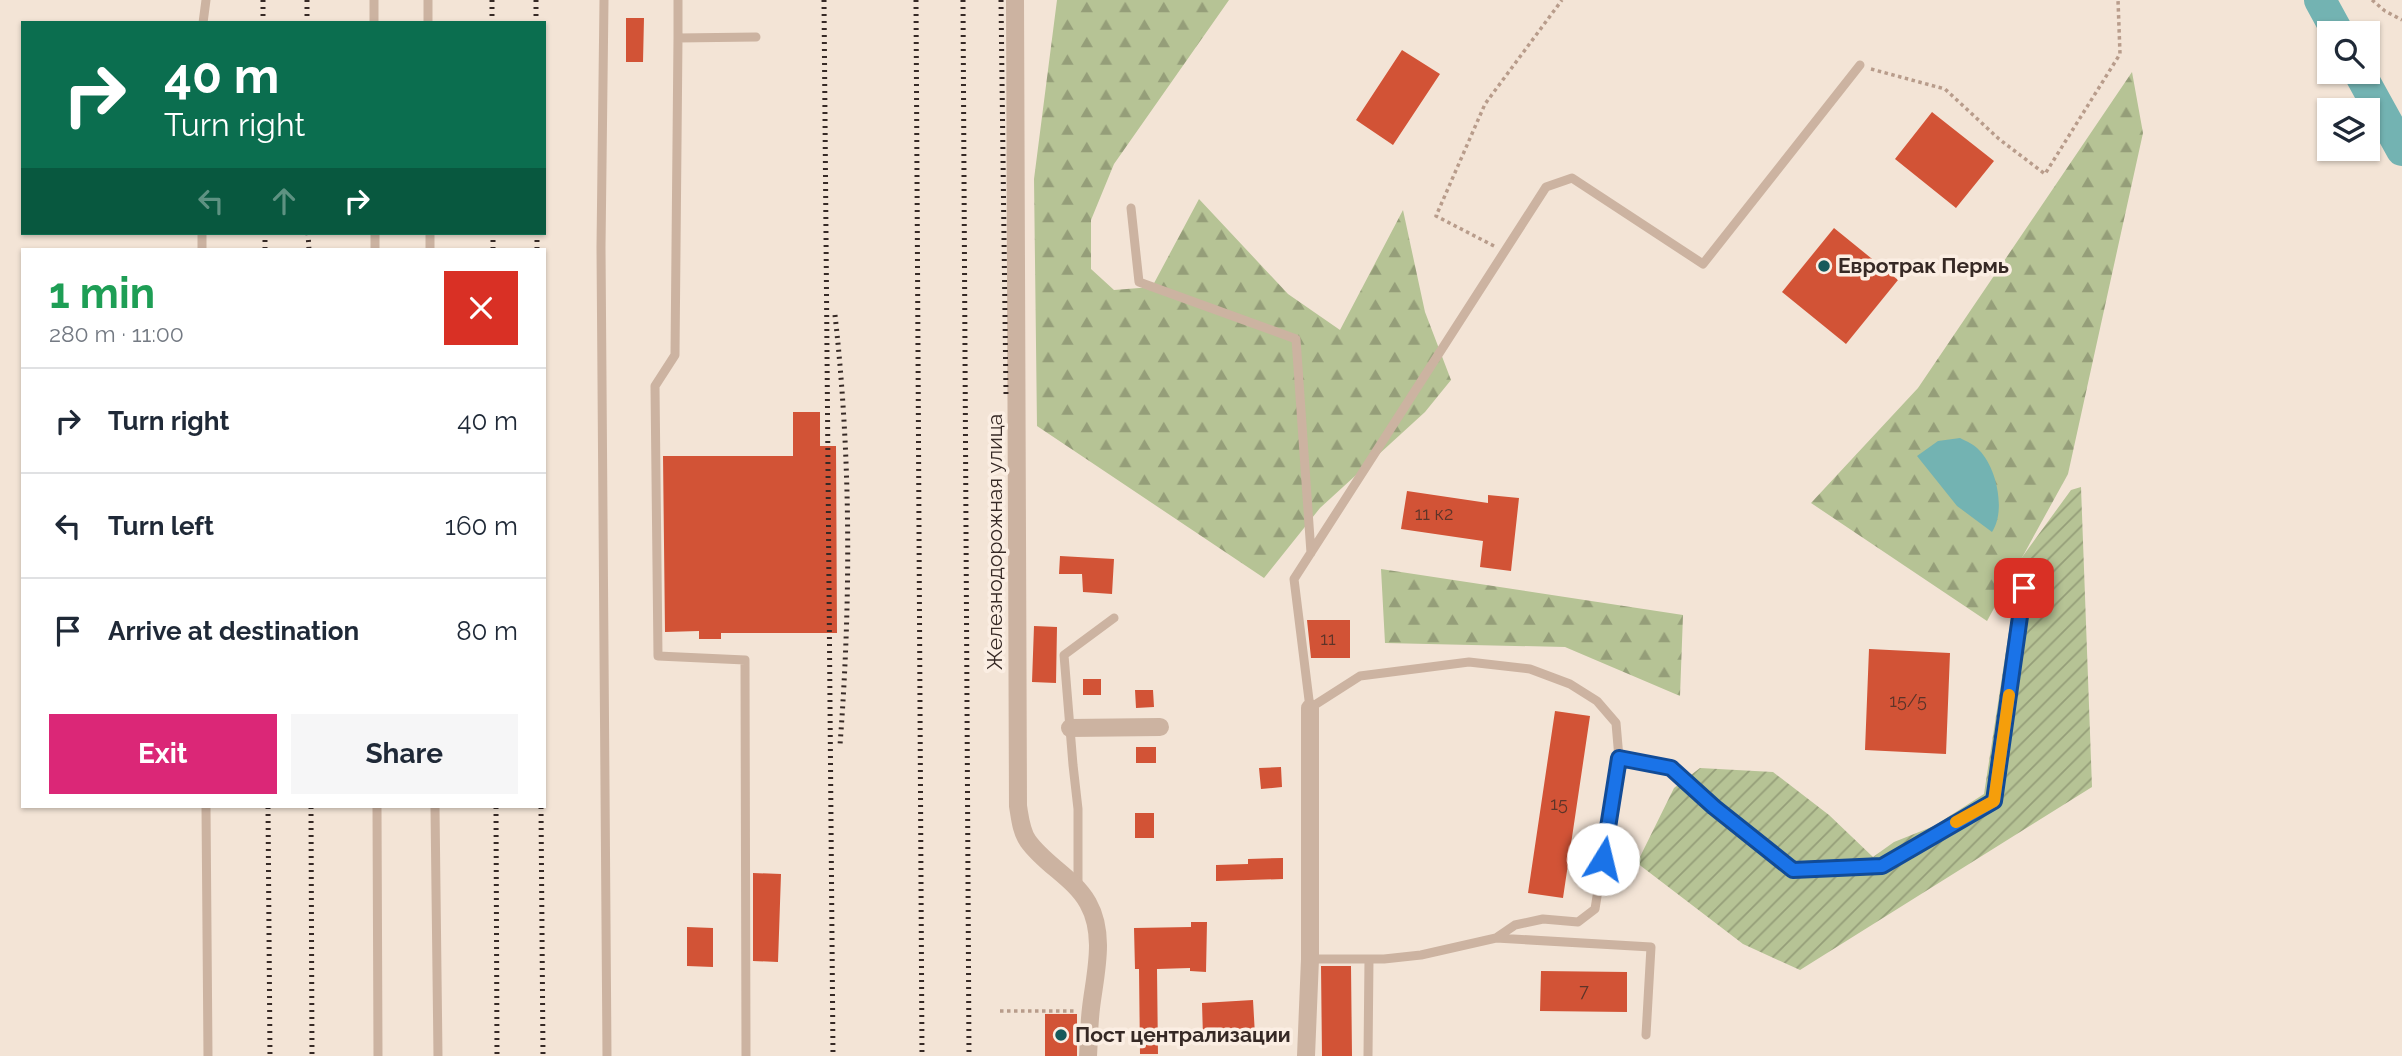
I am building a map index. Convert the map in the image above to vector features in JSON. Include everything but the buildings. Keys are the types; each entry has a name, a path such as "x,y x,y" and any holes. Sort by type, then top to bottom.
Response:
{"street":[{"name":"Железнодорожная улица","path":"1015,0 1018,806 1027,840 1078,890 1088,904 1097,927 1098,958 1088,1056"},
{"path":"1306,1056 1310,959 1310,708"},
{"path":"1070,728 1160,727"}],"lane":[{"path":"203,21 206,0"},
{"path":"374,0 374,21"},
{"path":"428,0 428,21"},
{"path":"604,0 601,247 607,1056"},
{"path":"678,0 675,355 655,386 658,656 745,660 746,1056"},
{"path":"678,38 757,37"},
{"path":"1496,938 1515,925 1543,919 1578,922 1595,909 1619,758 1616,723 1597,701 1570,684 1530,669 1469,662 1360,676 1310,708 1294,579 1546,187 1572,178 1703,264 1860,65"},
{"path":"1131,208 1139,282 1296,339 1311,553"},
{"path":"1619,758 1671,768 1714,807 1793,870 1882,866 1994,801 2024,588"},
{"path":"1078,890 1078,809 1064,655 1114,618"},
{"path":"206,808 208,1056"},
{"path":"377,808 378,1056"},
{"path":"435,808 438,1056"},
{"path":"1310,959 1369,959 1421,955 1496,938 1651,947 1646,1035"},
{"path":"1368,1056 1369,959"}],"path":[{"path":"1505,252 1436,216 1485,104 1562,0"},
{"path":"1860,65 1945,89 1999,139 2045,174 2120,54 2118,0"},
{"path":"2372,0 2402,20"},
{"path":"1000,1011 1091,1012"}],"green space":[{"path":"1057,0 1229,0 1114,164 1091,220 1091,269 1114,290 1152,287 1199,199 1288,294 1340,330 1403,210 1425,312 1451,380 1425,412 1320,508 1264,578 1037,426 1034,179"},
{"path":"2132,72 2143,133 2068,474 1987,621 1811,503 1918,388"},
{"path":"2081,487 2092,787 1800,970 1743,944 1637,863 1674,788 1700,768 1773,772 1829,815 1873,857 1894,842 1934,826 1984,794 2020,560 2071,490"},
{"path":"1381,569 1683,615 1680,696 1565,647 1385,643"}],"water":[{"path":"1960,438 1979,450 1995,478 1999,502 1992,532 1957,506 1917,456 1938,441"}],"waterway":[{"path":"2320,0 2331,21"},
{"path":"2366,84 2402,150"}],"railway":[{"path":"263,0 263,21"},
{"path":"307,0 307,21"},
{"path":"492,0 492,21"},
{"path":"536,0 536,21"},
{"path":"824,0 833,1056"},
{"path":"916,0 922,1056"},
{"path":"963,0 969,1056"},
{"path":"1001,0 1006,395"},
{"path":"265,235 265,248"},
{"path":"308,235 309,248"},
{"path":"493,235 493,248"},
{"path":"537,235 537,248"},
{"path":"835,315 844,422 848,530 840,745"},
{"path":"268,808 270,1056"},
{"path":"311,808 312,1056"},
{"path":"496,808 497,1056"},
{"path":"541,808 543,1056"}],"slow traffic":[{"path":"1956,822 1994,801 2009,695"}],"place":[{"name":"Евротрак Пермь","path":"1824,266"},
{"name":"Пост централизации","path":"1061,1035"}],"route":[{"path":"1603,859 1619,758 1671,768 1714,807 1793,870 1882,866 1994,801 2024,588"}]}
